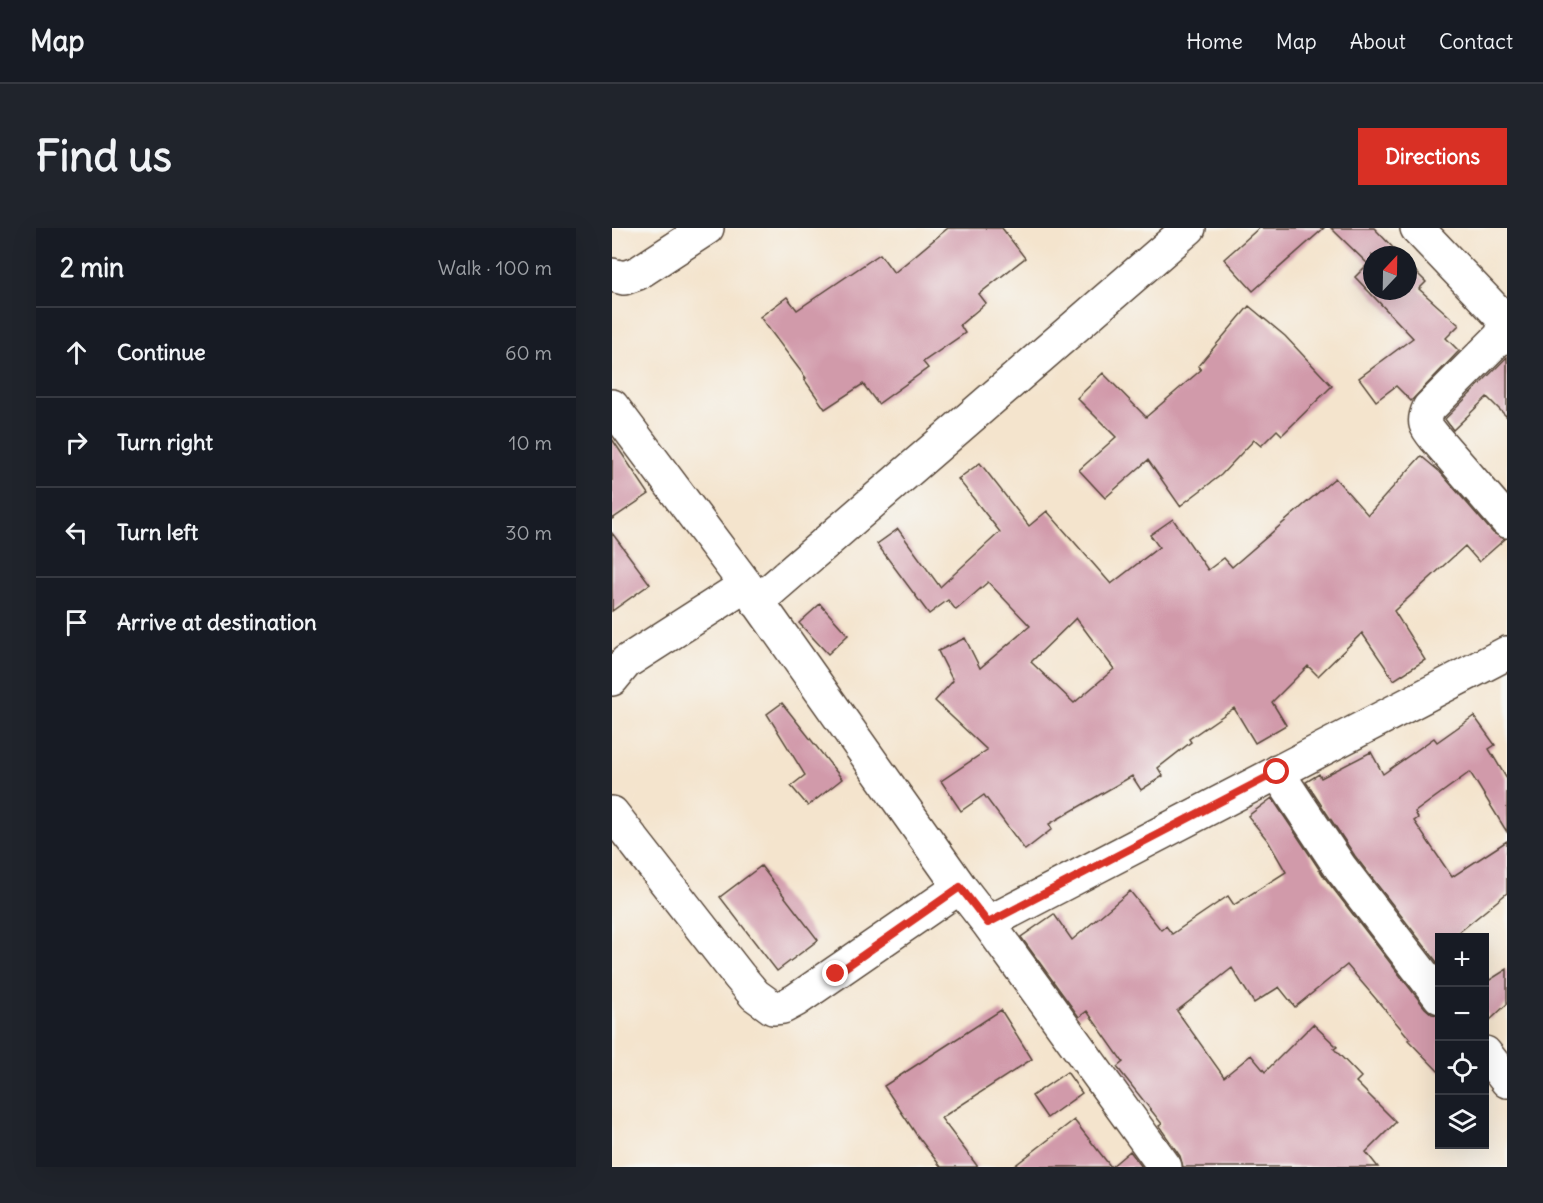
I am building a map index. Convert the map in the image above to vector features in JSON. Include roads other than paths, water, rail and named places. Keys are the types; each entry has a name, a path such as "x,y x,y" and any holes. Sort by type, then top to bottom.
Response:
{"street":[{"path":"612,275 624,278 638,273 707,228"},
{"path":"612,679 626,662 752,593 1189,228"},
{"path":"1417,228 1505,322 1501,336 1429,408 1424,417 1427,427 1436,439 1507,521"},
{"path":"612,406 752,593 960,887 1165,1167"},
{"path":"988,923 1507,653"},
{"path":"1277,772 1340,867 1435,990"},
{"path":"612,813 739,976 755,995 773,1008 783,1007 812,990 960,887"},
{"path":"1489,1058 1507,1081"}]}
